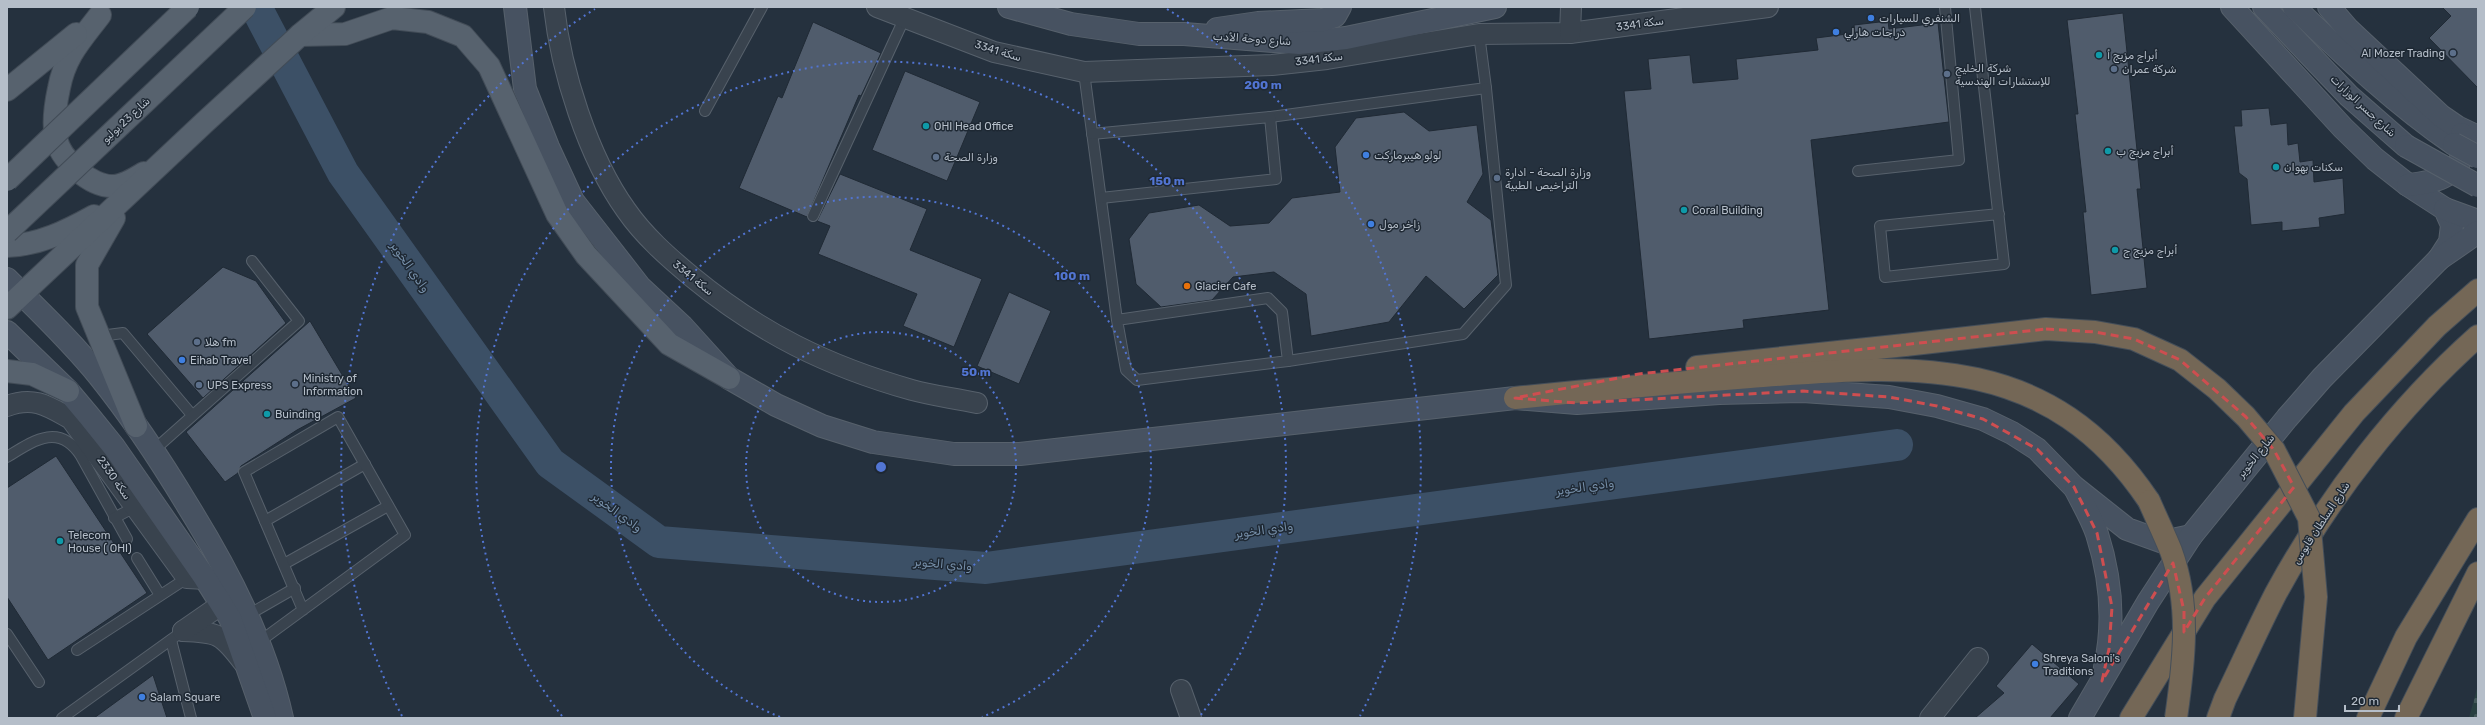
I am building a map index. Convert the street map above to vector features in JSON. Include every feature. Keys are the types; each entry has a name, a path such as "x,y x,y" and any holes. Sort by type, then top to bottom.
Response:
{"highway":[{"path":"2131,718 2205,598 2345,424 2437,326 2478,290"},
{"path":"1515,398 1576,384 1639,374 2046,329 2095,332 2134,339 2180,360 2217,389 2246,417 2274,450 2309,518 2316,597 2305,718"},
{"name":"شارع السلطان قابوس","path":"2218,718 2225,699 2277,592 2334,498 2399,416 2478,336"},
{"path":"1515,398 1612,388 1865,369 1920,370 1977,379 2012,388 2055,408 2088,432 2134,478 2148,501 2171,552 2184,610 2185,656 2176,718"},
{"path":"2368,718 2406,636 2478,518"},
{"path":"2406,718 2469,588 2478,573"},
{"path":"2412,718 2420,691"}],"main road":[{"path":"7,180 188,7"},
{"name":"شارع 23 يوليو","path":"7,232 245,7"},
{"path":"294,40 324,7"},
{"path":"15,301 182,146 205,122 294,40 334,7"},
{"path":"104,11 68,56 58,89 56,137 59,145 74,168 86,178 113,186 137,178 182,146"},
{"path":"7,107 12,83 104,11"},
{"path":"294,40 345,34 392,18 428,22 463,36 489,66 557,214 586,255 669,344 729,378"},
{"path":"7,246 38,241 63,233 126,198"},
{"path":"126,198 87,265 87,307 136,426"},
{"path":"7,370 32,374 68,391"}],"street":[{"path":"515,7 526,89 548,147 573,201 640,287 682,326 729,378 822,426 873,442 954,454 1020,454 1515,398 1577,403 1719,393 1803,391 1889,397 1937,406 1983,419 2012,433 2037,450 2074,487 2127,529 2147,538 2163,542 2192,536"},
{"name":"سكة 3341","path":"554,7 557,40 573,96 604,173 626,210 669,258 756,326 801,350 851,371 913,390 977,403"},
{"name":"سكة 3341","path":"877,7 905,16 994,52 1084,72 1272,65 1327,59 1479,34 1570,33 1768,7"},
{"name":"شارع دوحة الأدب","path":"1009,7 1071,24 1139,34 1184,34 1299,43 1346,38 1495,7"},
{"path":"1277,22 1302,16 1321,7"},
{"path":"1184,34 1277,22 1323,20 1335,16 1340,7"},
{"path":"1570,33 1571,7"},
{"path":"2232,7 2343,128 2375,159 2408,185 2446,209 2478,221"},
{"name":"شارع جسر الوزارات","path":"2264,7 2349,96 2406,146 2478,186"},
{"path":"2294,7 2358,69 2421,121 2467,142 2464,154 2456,168 2439,180 2408,185"},
{"path":"2329,7 2455,136 2478,157"},
{"path":"2455,136 2478,137"},
{"path":"2439,260 2450,242 2452,225 2446,209"},
{"name":"شارع الخوير","path":"2080,718 2148,602 2192,536 2287,418 2322,378 2439,260 2478,232"},
{"path":"7,279 15,301 98,375 154,450 205,533 248,615 275,686 282,718"},
{"path":"7,332 68,391 114,447 172,544 196,578 222,604 230,618 250,671 265,718"},
{"name":"سكة 2330","path":"7,406 19,401 44,403 71,419 135,507 172,544"},
{"path":"2074,487 2097,533 2112,607 2109,649 2102,681"},
{"path":"177,636 222,604"},
{"path":"177,636 210,632 225,640 250,671"},
{"path":"1930,718 1978,658"},
{"path":"1181,690 1191,718"}],"lane":[{"path":"705,111 762,7"},
{"path":"1858,171 1959,160 1944,7"},
{"path":"1975,7 2004,264 1885,277 1880,226 1998,214"},
{"path":"813,216 905,16"},
{"path":"1084,72 1117,320 1126,370 1137,380 1288,361 1463,334 1506,285 1479,34"},
{"path":"1092,134 1270,117 1486,88"},
{"path":"1101,198 1276,179 1270,117"},
{"path":"154,450 299,321 252,261"},
{"path":"1117,320 1268,298 1282,312 1288,361"},
{"path":"100,336 123,333 192,415"},
{"path":"259,642 303,610 404,535 338,417 244,472 295,588 303,610"},
{"path":"7,457 36,439 51,437 65,441 77,450 126,539"},
{"path":"265,521 365,464"},
{"path":"284,564 388,506"},
{"path":"114,518 135,507"},
{"path":"137,558 160,595"},
{"path":"77,650 160,595 196,578"},
{"path":"248,615 295,588"},
{"path":"7,634 39,682"},
{"path":"62,718 177,636 191,718"}],"highlighted area":[{"path":"2046,329 2095,332 2134,339 2180,360 2246,417 2274,450 2294,487 2205,598 2184,632 2184,611 2173,563 2102,681 2109,649 2112,607 2097,533 2074,487 2037,449 1983,419 1937,406 1889,397 1803,391 1577,403 1515,398 1639,374"}],"green space":[{"path":"2478,685 2478,718 2469,718"}],"building":[{"path":"2442,7 2478,7 2478,88 2429,38 2451,16"},
{"path":"2123,13 2141,189 2137,189 2147,288 2091,295 2083,212 2086,212 2075,114 2078,114 2067,20"},
{"path":"1888,21 1889,29 1938,23 1949,122 1811,140 1829,310 1743,320 1744,328 1649,339 1624,91 1651,89 1648,59 1690,55 1693,83 1738,79 1736,59 1818,50 1816,38 1855,33 1854,25"},
{"path":"813,22 881,53 861,96 859,95 807,217 739,188 778,96 782,98"},
{"name":"OHI Head Office","path":"905,71 980,102 947,181 872,150"},
{"name":"سكنات بهوان","path":"2269,108 2271,125 2287,123 2288,145 2298,143 2300,162 2313,160 2314,182 2343,178 2345,214 2319,218 2320,227 2282,231 2282,222 2251,225 2247,179 2239,173 2234,126 2242,126 2241,110"},
{"name":"زاخر مول","path":"1404,112 1429,131 1477,125 1483,174 1467,202 1491,220 1498,275 1464,309 1426,276 1389,322 1311,336 1306,294 1274,272 1233,277 1212,300 1161,307 1136,284 1129,239 1149,213 1199,205 1230,226 1269,223 1292,198 1340,192 1335,147 1356,118"},
{"path":"840,174 927,209 910,250 982,279 954,347 903,326 917,294 818,254 830,226 817,221"},
{"path":"223,267 256,281 286,323 203,398 147,334"},
{"path":"1009,292 1051,311 1019,384 977,366"},
{"name":"Buinding","path":"310,321 356,398 297,430 241,466 238,473 225,482 186,432"},
{"name":"Telecom House ( OHI)","path":"56,456 147,593 48,660 7,597 7,488"},
{"name":"Shreya Saloni's Traditions","path":"2032,644 2079,684 2050,718 1975,718 2004,693 1996,686"},
{"name":"Salam Square","path":"153,675 167,718 94,718"}],"waterway":[{"name":"وادي الخوير","path":"256,7 343,173 550,463 659,542 986,568 1897,445"}],"place":[{"name":"الشنفري للسيارات","path":"1871,18"},
{"name":"دراجات هارلي","path":"1836,32"},
{"name":"Al Mozer Trading","path":"2453,53"},
{"name":"أبراج مزيج أ","path":"2099,55"},
{"name":"شركة عمران","path":"2114,69"},
{"name":"شركة الخليج للإستشارات الهندسية","path":"1947,74"},
{"name":"OHI Head Office","path":"926,126"},
{"name":"أبراج مزيج ب","path":"2108,151"},
{"name":"لولو هيبرماركت","path":"1366,155"},
{"name":"وزارة الصحة","path":"936,157"},
{"name":"سكنات بهوان","path":"2276,167"},
{"name":"وزارة الصحة - ادارة التراخيص الطبية","path":"1497,178"},
{"name":"Coral Building","path":"1684,210"},
{"name":"زاخر مول","path":"1371,224"},
{"name":"أبراج مزيج ج","path":"2115,250"},
{"name":"Glacier Cafe","path":"1187,286"},
{"name":"هلا fm","path":"197,342"},
{"name":"Eihab Travel","path":"182,360"},
{"name":"Ministry of Information","path":"295,384"},
{"name":"UPS Express","path":"199,385"},
{"name":"Buinding","path":"267,414"},
{"name":"Telecom House ( OHI)","path":"60,541"},
{"name":"Shreya Saloni's Traditions","path":"2035,664"},
{"name":"Salam Square","path":"142,697"}]}
